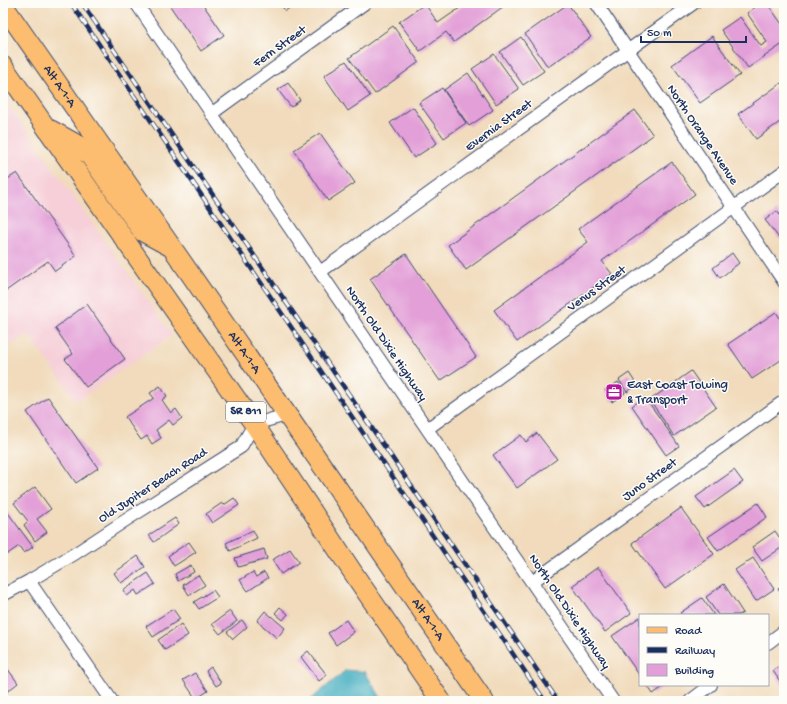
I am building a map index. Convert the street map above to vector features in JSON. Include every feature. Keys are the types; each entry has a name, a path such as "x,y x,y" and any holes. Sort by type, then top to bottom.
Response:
{"main road":[{"name":"Alt A-1-A","path":"3,4 173,248 484,701"},
{"name":"SR 811","path":"3,66 254,424 441,701"},
{"path":"46,128 78,145 90,156 143,232 173,248"}],"street":[{"name":"North Old Dixie Highway","path":"136,3 613,701"},
{"name":"Fern Street","path":"211,114 365,3"},
{"name":"North Orange Avenue","path":"596,3 784,282"},
{"name":"Evernia Street","path":"320,272 694,3"},
{"name":"Venus Street","path":"427,429 784,171"},
{"name":"Juno Street","path":"532,582 784,401"},
{"path":"254,424 287,415"},
{"name":"Old Jupiter Beach Road","path":"3,595 76,553 241,447 254,424"},
{"path":"29,581 112,701"},
{"path":"769,642 784,631"},
{"path":"690,701 710,686"}],"shaded area":[{"path":"3,98 172,335 77,401 27,333 3,352"}],"water":[{"path":"346,670 365,672 383,701 309,701"}],"building":[{"path":"168,3 202,3 224,35 201,51"},
{"path":"280,3 297,3 285,11"},
{"path":"467,3 502,3 504,6 454,42 446,32 420,51 399,22 425,4 438,23"},
{"path":"627,3 638,3 631,8"},
{"path":"761,3 767,3 784,27 784,43 748,68 721,30 740,17 761,46 767,42 747,13"},
{"path":"568,4 591,37 548,67 525,34"},
{"path":"393,26 419,62 375,94 349,58"},
{"path":"712,36 740,75 700,103 672,65"},
{"path":"521,37 544,71 523,85 500,52"},
{"path":"494,54 519,89 496,104 472,69"},
{"path":"346,61 370,96 348,111 324,76"},
{"path":"468,73 493,110 469,126 444,90"},
{"path":"784,81 784,119 756,139 738,114"},
{"path":"288,83 300,100 291,107 278,90"},
{"path":"442,88 466,123 444,138 419,103"},
{"path":"413,107 437,143 414,158 390,123"},
{"path":"635,110 653,135 466,270 448,245"},
{"path":"320,133 355,183 328,201 294,150"},
{"path":"672,162 695,194 602,261 612,274 517,342 494,310 588,242 578,229"},
{"path":"17,173 76,256 55,271 48,261 3,293 3,182"},
{"path":"777,211 784,221 784,235 779,238 765,220"},
{"path":"732,253 739,263 720,278 713,268"},
{"path":"406,254 476,357 440,381 370,279"},
{"path":"87,304 125,359 86,387 65,359 73,354 55,328"},
{"path":"776,312 784,324 784,358 752,379 728,344"},
{"path":"691,371 716,407 674,436 650,400"},
{"path":"629,373 637,385 627,392 619,380"},
{"path":"618,382 625,393 612,402 605,390"},
{"path":"160,386 167,396 162,400 171,413 176,409 182,418 173,425 169,420 156,430 161,438 152,444 147,436 141,440 125,417 154,398 150,393"},
{"path":"48,397 98,468 76,483 27,412"},
{"path":"645,397 679,446 666,455 632,406"},
{"path":"537,433 557,459 517,488 493,455 521,435 526,442"},
{"path":"734,470 743,482 705,509 696,497"},
{"path":"35,487 51,509 37,519 47,532 35,541 24,525 28,521 14,503"},
{"path":"234,498 239,505 212,523 206,514 222,503 224,505"},
{"path":"758,503 767,517 718,551 708,537"},
{"path":"3,506 33,547 24,553 19,546 6,555 3,551"},
{"path":"681,508 714,554 665,589 632,543"},
{"path":"175,518 179,524 154,542 149,535"},
{"path":"253,530 257,538 230,551 226,543"},
{"path":"775,531 784,546 762,561 752,547"},
{"path":"189,542 196,552 174,566 168,556"},
{"path":"264,549 267,559 238,567 235,558"},
{"path":"290,549 299,562 281,574 272,560"},
{"path":"138,556 145,567 121,583 114,573"},
{"path":"753,558 774,589 756,601 735,570"},
{"path":"191,565 194,572 178,581 175,574"},
{"path":"598,567 631,613 605,632 572,586"},
{"path":"253,572 256,577 264,572 268,578 248,591 240,580"},
{"path":"148,573 155,584 138,595 135,590 127,596 123,590"},
{"path":"198,575 205,585 189,595 183,585"},
{"path":"724,584 743,613 717,614 706,597"},
{"path":"784,585 784,598 778,589"},
{"path":"213,590 218,597 199,609 194,602"},
{"path":"702,598 713,614 681,614 680,613"},
{"path":"280,607 288,614 283,620 275,613"},
{"path":"173,609 180,619 153,637 146,626"},
{"path":"230,611 237,621 220,634 212,624"},
{"path":"265,611 285,628 277,638 257,621"},
{"path":"639,618 639,675 612,636"},
{"path":"242,620 247,627 233,639 227,632"},
{"path":"346,620 354,632 336,645 328,633"},
{"path":"181,624 188,635 165,650 158,640"},
{"path":"308,651 327,675 319,681 301,657"},
{"path":"3,655 8,661 4,664 18,683 3,695"},
{"path":"784,663 784,687 773,671"},
{"path":"211,667 221,683 216,686 206,671"},
{"path":"195,673 208,691 196,699 183,680"},
{"path":"648,686 665,686 653,694"}],"railway":[{"path":"71,3 545,701"},
{"path":"82,3 558,701"}],"place":[{"name":"East Coast Towing & Transport","path":"614,392"}]}
